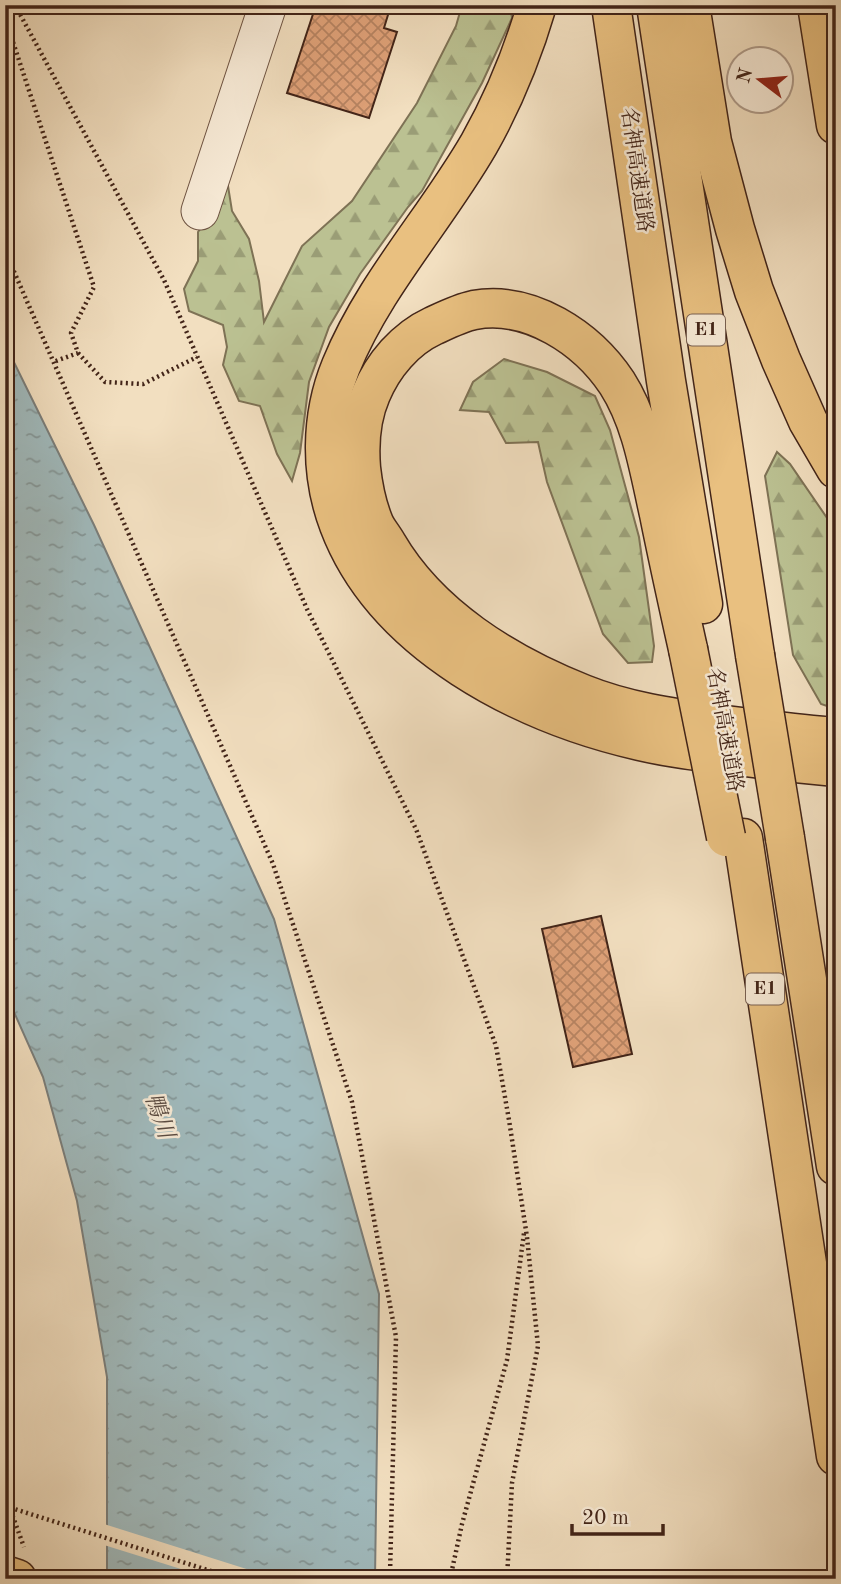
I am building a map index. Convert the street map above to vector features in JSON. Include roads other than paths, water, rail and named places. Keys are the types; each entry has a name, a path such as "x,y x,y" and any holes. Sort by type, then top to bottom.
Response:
{"main road":[{"path":"537,5 506,95 478,146 373,304 339,369 330,403 325,439 326,477 346,544 363,573 411,629 483,680 564,719 639,741 696,751 836,767"},
{"name":"名神高速道路","path":"611,5 666,381 699,650"},
{"name":"名神高速道路","path":"656,5 754,655 836,1166"},
{"path":"690,5 712,142 754,291 808,421 836,470"},
{"path":"824,14 836,125"},
{"path":"836,737 670,717 626,708 585,695 502,655 428,598 397,561 374,523 363,486 360,451 362,424 370,395 401,348 423,331 448,318 474,310 501,309 528,314 554,324 577,340 600,362 617,384 645,449 699,650 734,838 788,1140 836,1456"}],"street":[{"path":"200,211 268,5"}],"water":[{"name":"鴨川","path":"5,344 94,525 274,919 379,1294 375,1579 107,1579 107,1377 77,1201 43,1077 5,992"}]}
